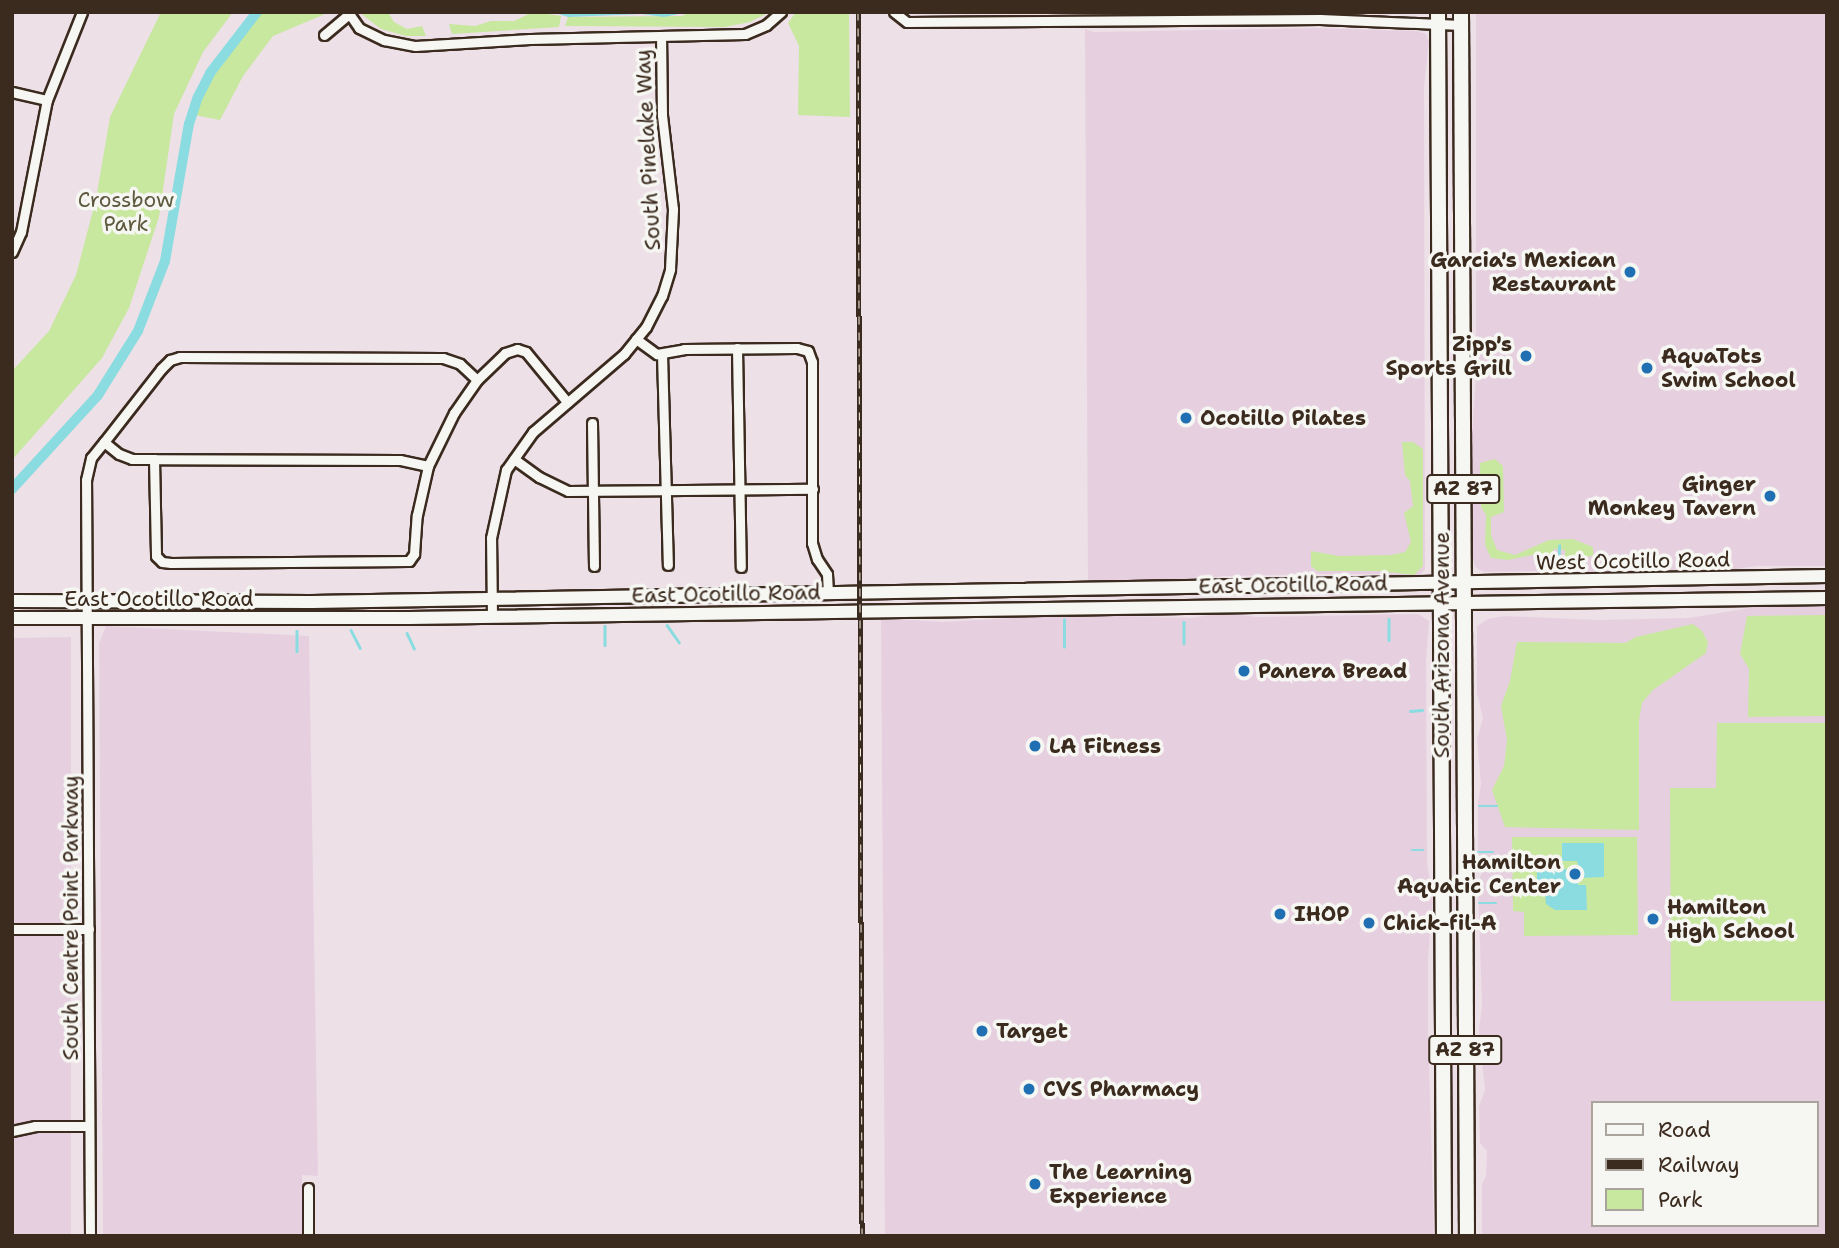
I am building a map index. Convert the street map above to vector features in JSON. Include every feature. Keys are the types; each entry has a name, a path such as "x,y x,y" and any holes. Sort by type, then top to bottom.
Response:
{"main road":[{"name":"South Arizona Avenue","path":"1438,18 1444,1236"},
{"name":"South Arizona Avenue","path":"1461,19 1466,1236"},
{"name":"West Ocotillo Road","path":"1440,584 1827,576"},
{"name":"East Ocotillo Road","path":"12,601 312,602 1440,584"},
{"path":"1207,589 1207,606"},
{"name":"West Ocotillo Road","path":"1440,601 1827,598"},
{"name":"East Ocotillo Road","path":"12,618 492,616 1440,601"}],"street":[{"path":"12,252 47,100 82,12"},
{"path":"324,35 349,13 359,28 384,40 415,46 530,38 745,34 766,25 781,12"},
{"path":"897,16 907,22 1461,19"},
{"name":"South Pinelake Way","path":"492,616 493,522 506,470 533,432 597,378 646,327 662,296 670,269 673,236 662,115 661,37"},
{"path":"12,92 47,100"},
{"path":"636,339 654,354 678,349 797,348 808,351 812,362 813,550 827,575 828,594"},
{"path":"737,348 741,567"},
{"path":"153,459 154,544 156,556 162,562 409,561 414,554 417,515 428,466 444,429 477,380 505,353 517,349 526,352 567,402"},
{"path":"662,354 668,565"},
{"name":"South Centre Point Parkway","path":"90,1236 86,480 92,458 161,369 170,360 180,357 443,358 460,364 477,380"},
{"path":"592,423 594,566"},
{"path":"104,442 119,454 132,459 400,460 428,466"},
{"path":"514,459 554,487 593,492 813,489"},
{"path":"12,929 89,929"},
{"path":"12,1131 35,1126 89,1126"},
{"path":"308,1188 308,1236"}],"shaded area":[{"path":"1476,12 1827,12 1827,566 1757,566 1715,572 1617,574 1484,572 1475,567 1472,437 1476,374"},
{"path":"1314,28 1416,31 1426,34 1429,42 1424,86 1425,569 1420,575 1411,578 1378,574 1313,574 1223,576 1186,582 1088,582 1085,29 1094,32"},
{"name":"Hamilton High School","path":"1827,606 1827,1236 1482,1236 1482,1184 1486,1176 1487,1151 1480,1143 1479,1106 1485,1090 1479,1030 1482,1005 1478,885 1482,871 1478,855 1478,802 1481,784 1477,739 1483,718 1477,693 1477,626 1488,619 1504,616 1597,620 1689,618 1756,607"},
{"path":"1222,613 1257,617 1418,614 1429,621 1426,660 1427,864 1433,897 1428,959 1428,1030 1434,1236 885,1236 881,618 943,622 1070,615 1192,618"},
{"path":"106,626 309,636 318,1176 302,1175 303,1236 103,1236 99,643"},
{"path":"71,637 71,1236 12,1236 12,638"}],"green space":[{"name":"Crossbow Park","path":"161,12 233,12 203,52 174,114 159,217 129,308 102,358 12,460 12,371 49,331 76,275 96,199 110,117"},
{"path":"260,12 330,12 273,36 243,76 220,120 194,115 211,74"},
{"path":"359,12 388,12 394,22 407,29 422,26 426,36 406,36 381,29"},
{"path":"533,12 561,16 559,27 452,34 449,24 475,26 491,21 514,21"},
{"path":"689,12 770,12 750,22 725,27 565,26 568,17 682,16"},
{"path":"796,12 849,12 850,117 798,115 799,46 788,23"},
{"path":"1402,442 1413,442 1423,449 1423,566 1414,575 1379,571 1317,571 1311,566 1311,551 1339,556 1391,555 1405,552 1411,542 1404,513 1413,506 1410,481 1405,475"},
{"path":"1495,459 1503,466 1504,512 1491,517 1491,535 1497,550 1515,555 1549,540 1573,539 1593,547 1593,556 1565,558 1565,550 1554,549 1553,558 1532,555 1508,560 1491,558 1485,545 1486,515 1481,507 1480,463"},
{"path":"1827,615 1827,716 1748,717 1749,669 1740,654 1747,616"},
{"path":"1693,624 1702,631 1708,642 1706,653 1653,690 1642,703 1639,720 1639,830 1505,827 1492,790 1504,766 1507,740 1501,706 1510,681 1517,642 1625,643 1636,637"},
{"path":"1717,723 1827,723 1827,1001 1671,1001 1670,788 1716,788"},
{"name":"Hamilton Aquatic Center","path":"1512,837 1637,837 1638,935 1524,936 1524,912 1513,911"}],"water":[{"path":"552,12 689,12 664,17 642,14 568,17"},
{"path":"1562,843 1604,843 1604,877 1578,878 1578,885 1586,885 1587,910 1555,910 1546,904 1544,884 1537,884 1537,864 1541,861 1550,861 1557,869 1570,869 1571,874 1578,866 1577,861 1562,861"}],"waterway":[{"path":"12,489 98,395 138,331 165,261 189,124 198,97 210,73 257,12"},
{"path":"1558,567 1559,546"},
{"path":"1389,619 1389,640"},
{"path":"1064,620 1064,647"},
{"path":"1184,622 1184,643"},
{"path":"667,625 679,642"},
{"path":"605,626 605,645"},
{"path":"351,630 360,648"},
{"path":"297,631 297,651"},
{"path":"407,633 414,648"},
{"path":"1410,711 1422,710"},
{"path":"1479,806 1497,806"},
{"path":"1412,850 1423,850"},
{"path":"1478,852 1493,852"},
{"path":"1479,903 1496,903"}],"railway":[{"path":"858,12 862,1236"}],"place":[{"name":"Garcia's Mexican Restaurant","path":"1630,272"},
{"name":"Zipp's Sports Grill","path":"1526,356"},
{"name":"AquaTots Swim School","path":"1647,368"},
{"name":"Ocotillo Pilates","path":"1186,418"},
{"name":"Ginger Monkey Tavern","path":"1770,496"},
{"name":"Panera Bread","path":"1244,671"},
{"name":"LA Fitness","path":"1035,746"},
{"name":"Hamilton Aquatic Center","path":"1575,874"},
{"name":"IHOP","path":"1280,914"},
{"name":"Hamilton High School","path":"1653,919"},
{"name":"Chick-fil-A","path":"1369,923"},
{"name":"Target","path":"982,1031"},
{"name":"CVS Pharmacy","path":"1029,1089"},
{"name":"The Learning Experience","path":"1035,1184"}]}
